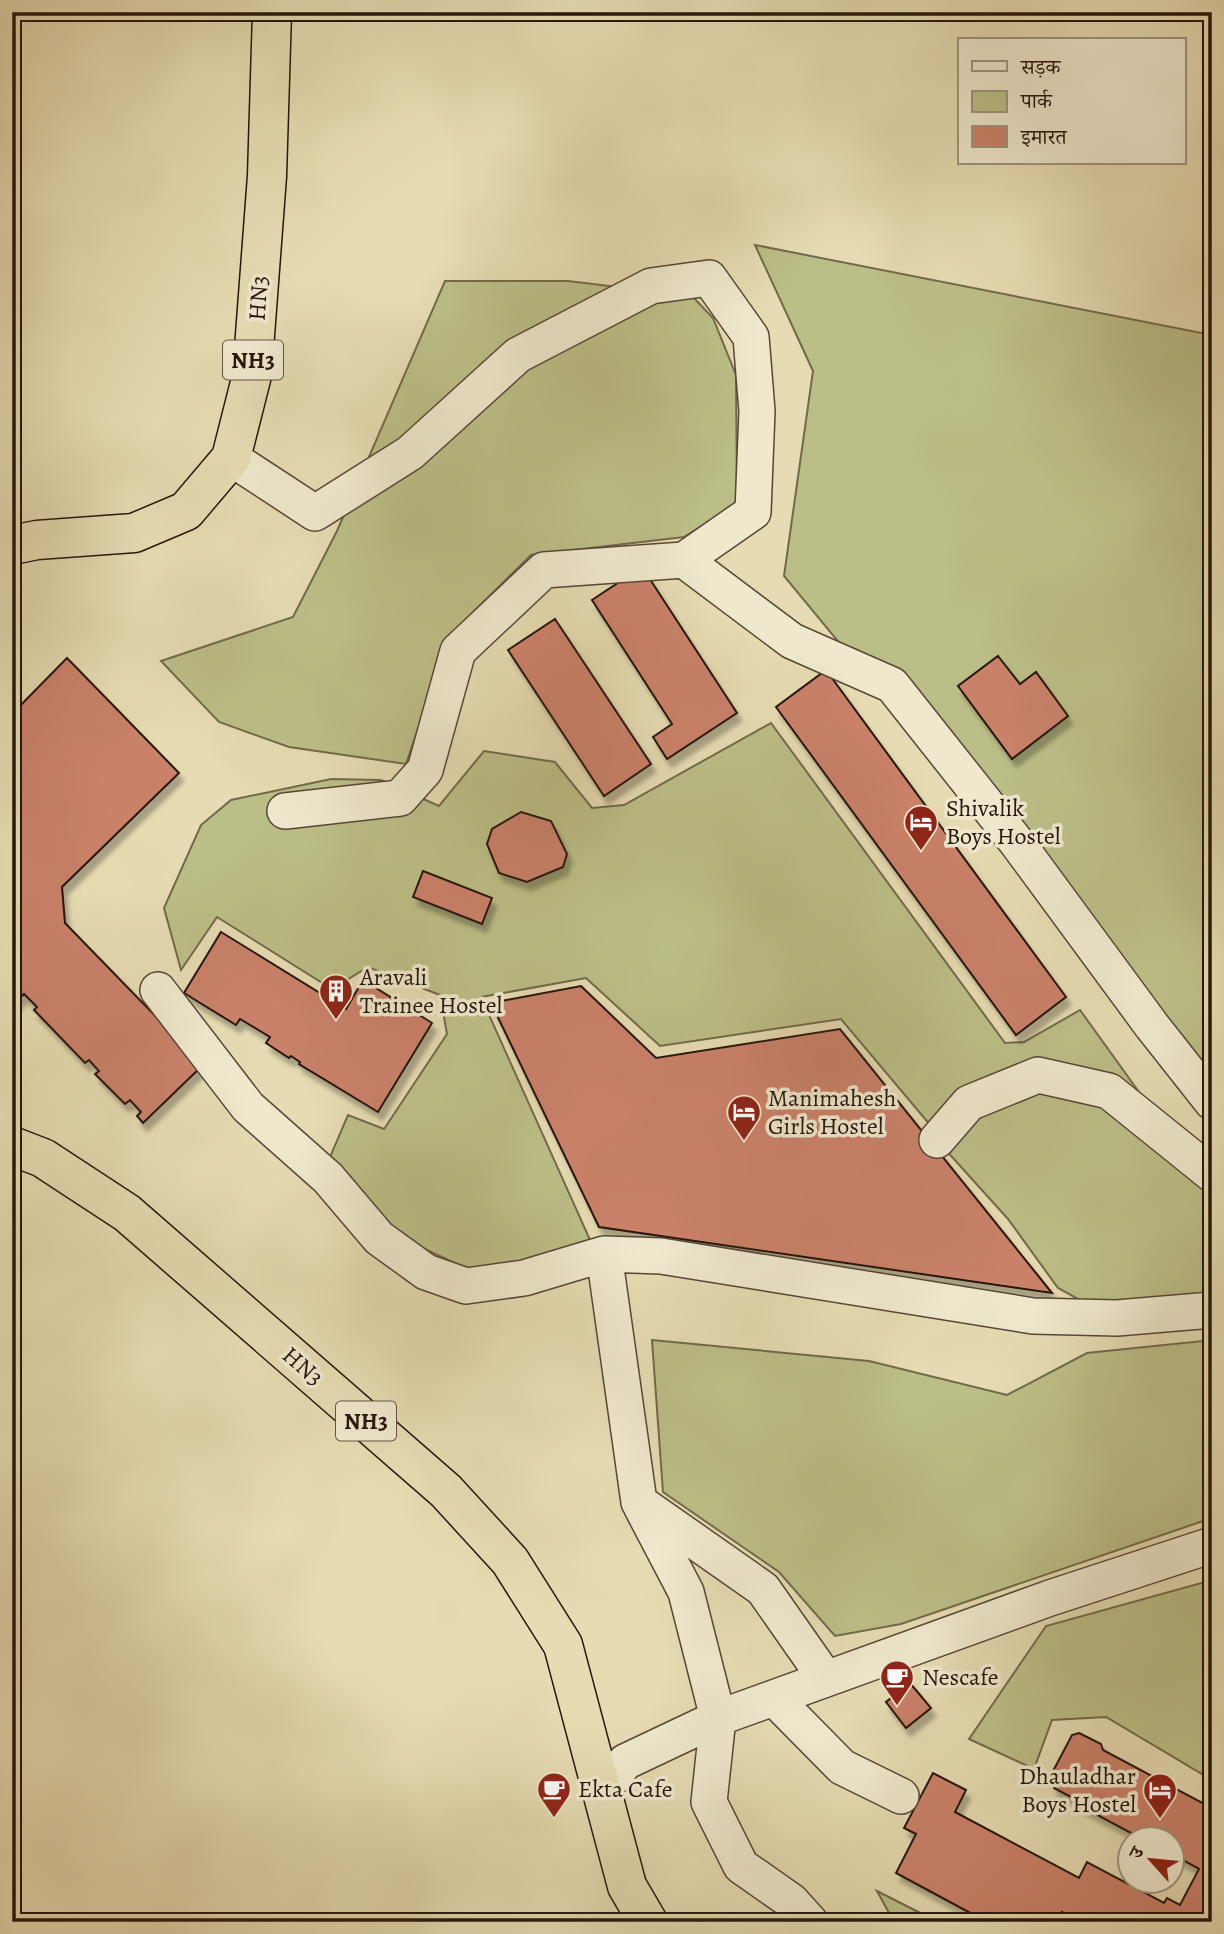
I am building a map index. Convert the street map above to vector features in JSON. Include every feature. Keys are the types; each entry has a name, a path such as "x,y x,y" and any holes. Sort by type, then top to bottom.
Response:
{"highway":[{"name":"HN3","path":"12,545 37,540 134,533 186,511 231,458 252,375 267,176 272,12"},
{"name":"HN3","path":"12,1146 43,1158 127,1213 446,1491 510,1561 563,1645 603,1790"},
{"name":"NH3","path":"603,1790 627,1886 648,1922"}],"street":[{"path":"231,458 315,513 410,453 518,355 651,286 709,278 751,337 757,411 753,512 684,560 544,570 458,651 425,770 400,798 285,811"},
{"path":"684,560 792,640 892,685 1018,844 1152,1026 1212,1102"},
{"path":"158,990 248,1107 328,1178 379,1238 425,1272 466,1286 524,1278 604,1254 661,1256 752,1269 1033,1317 1117,1318 1212,1310"},
{"path":"937,1140 969,1103 1038,1075 1110,1091 1212,1174"},
{"path":"604,1254 639,1502 686,1592 718,1717 709,1802 741,1866 791,1901 810,1922"},
{"path":"639,1502 763,1589 827,1679"},
{"path":"603,1790 625,1762 718,1717 1051,1598 1212,1545"},
{"path":"774,1698 842,1767 901,1796"}],"green space":[{"path":"755,245 1212,335 1212,1099 1065,916 784,576 813,371"},
{"path":"445,281 568,281 692,296 713,318 736,375 737,504 684,537 531,555 450,635 406,764 289,747 219,722 161,661 293,617 337,531"},
{"path":"771,723 1005,1043 1024,1042 1080,1010 1157,1117 1071,1072 931,1126 841,1019 660,1046 586,978 481,997 591,1242 514,1264 470,1270 390,1233 330,1157 348,1115 384,1129 447,1034 440,995 368,967 332,989 217,917 181,970 164,908 201,825 231,800 331,779 381,780 439,806 484,751 555,762 592,808 624,805"},
{"path":"1041,1084 1104,1097 1212,1185 1212,1296 1087,1304 1058,1288 1008,1219 943,1147 976,1110"},
{"path":"652,1340 869,1361 1007,1395 1087,1353 1212,1340 1212,1518 901,1624 835,1636 779,1572 663,1492"},
{"path":"1212,1580 1212,1780 1106,1717 1052,1720 1034,1769 969,1739 1046,1626"},
{"path":"877,1891 938,1922 894,1922"}],"building":[{"path":"642,567 737,713 667,759 653,737 672,724 592,600"},
{"path":"555,619 651,764 604,796 508,650"},
{"path":"998,656 1020,684 1036,672 1068,716 1012,759 958,686"},
{"path":"67,658 179,773 62,887 65,923 203,1065 143,1123 137,1116 141,1112 130,1100 125,1104 95,1074 99,1071 89,1060 85,1063 34,1010 37,1007 24,994 12,1005 12,805 17,800 12,795 12,714"},
{"name":"Shivalik Boys Hostel","path":"826,670 1066,997 1016,1035 776,707"},
{"path":"521,812 551,821 567,854 563,867 527,882 499,873 487,844 492,829"},
{"path":"423,871 492,898 482,924 413,897"},
{"name":"Aravali Trainee Hostel","path":"221,932 346,1009 363,980 432,1023 378,1112 266,1043 270,1037 240,1019 236,1025 184,993"},
{"name":"Manimahesh Girls Hostel","path":"581,986 656,1058 840,1029 1052,1293 599,1227 491,1003"},
{"path":"910,1683 931,1708 906,1728 886,1702"},
{"name":"Dhauladhar Boys Hostel","path":"1079,1733 1101,1744 1103,1750 1212,1808 1212,1922 1203,1922 1186,1913 1181,1922 1080,1922 1062,1912 1057,1922 987,1922 896,1873 916,1834 904,1828 933,1773 966,1790 955,1812 1079,1878 1087,1862 1116,1877 1116,1896 1151,1896 1164,1903 1167,1898 1180,1905 1199,1869 1186,1862 1186,1826 1118,1826 1073,1802 1075,1799 1054,1788 1051,1775 1072,1735"}],"place":[{"name":"Shivalik Boys Hostel","path":"921,852"},
{"name":"Aravali Trainee Hostel","path":"336,1021"},
{"name":"Manimahesh Girls Hostel","path":"744,1142"},
{"name":"Nescafe","path":"897,1707"},
{"name":"Ekta Cafe","path":"554,1819"},
{"name":"Dhauladhar Boys Hostel","path":"1160,1820"}]}
